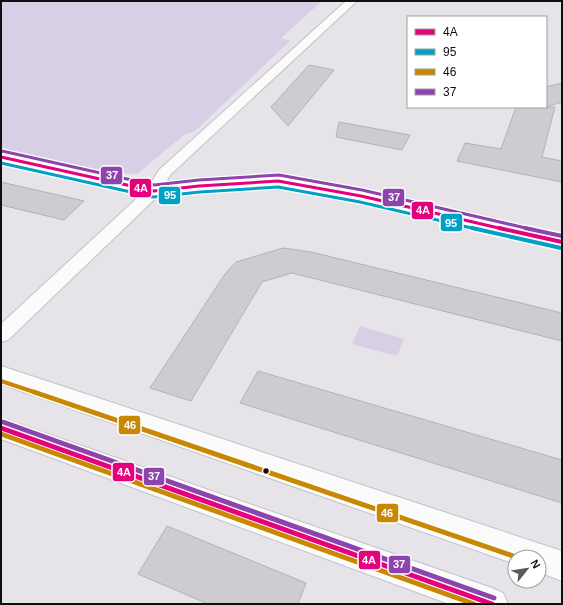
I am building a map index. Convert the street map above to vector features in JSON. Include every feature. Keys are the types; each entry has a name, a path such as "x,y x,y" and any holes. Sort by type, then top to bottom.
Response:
{"street":[{"path":"1,335 154,191 164,173 352,1"},
{"path":"1,157 154,191 199,186 278,181 361,196 562,242"},
{"path":"1,375 512,549"},
{"path":"1,428 492,604"},
{"path":"547,561 562,566"}],"shaded area":[{"path":"1,1 322,1 281,38 290,41 195,131 184,135 137,174 113,173 1,148"},
{"path":"360,326 404,339 397,356 352,344"}],"building":[{"path":"309,65 334,70 288,126 271,107"},
{"path":"562,83 562,102 547,107 547,87"},
{"path":"555,107 542,157 562,161 562,182 457,161 465,143 501,149 516,108"},
{"path":"339,122 410,135 402,150 336,137"},
{"path":"1,182 84,201 64,220 1,205"},
{"path":"283,248 311,252 562,313 562,341 292,273 262,282 191,401 150,388 225,274 236,262"},
{"path":"258,371 562,460 562,503 240,403"},
{"path":"167,526 306,583 298,604 208,604 138,574"}],"transit line":[{"name":"37","path":"2,151 154,185 199,180 279,175 362,190 562,236"},
{"name":"4А","path":"1,157 154,191 199,186 278,181 361,196 562,242"},
{"name":"95","path":"1,163 153,197 200,192 278,187 360,202 561,248"},
{"name":"46","path":"1,381 507,554"},
{"name":"37","path":"3,422 494,598"},
{"name":"4А","path":"1,428 492,604"},
{"name":"46","path":"1,434 474,604"}]}
